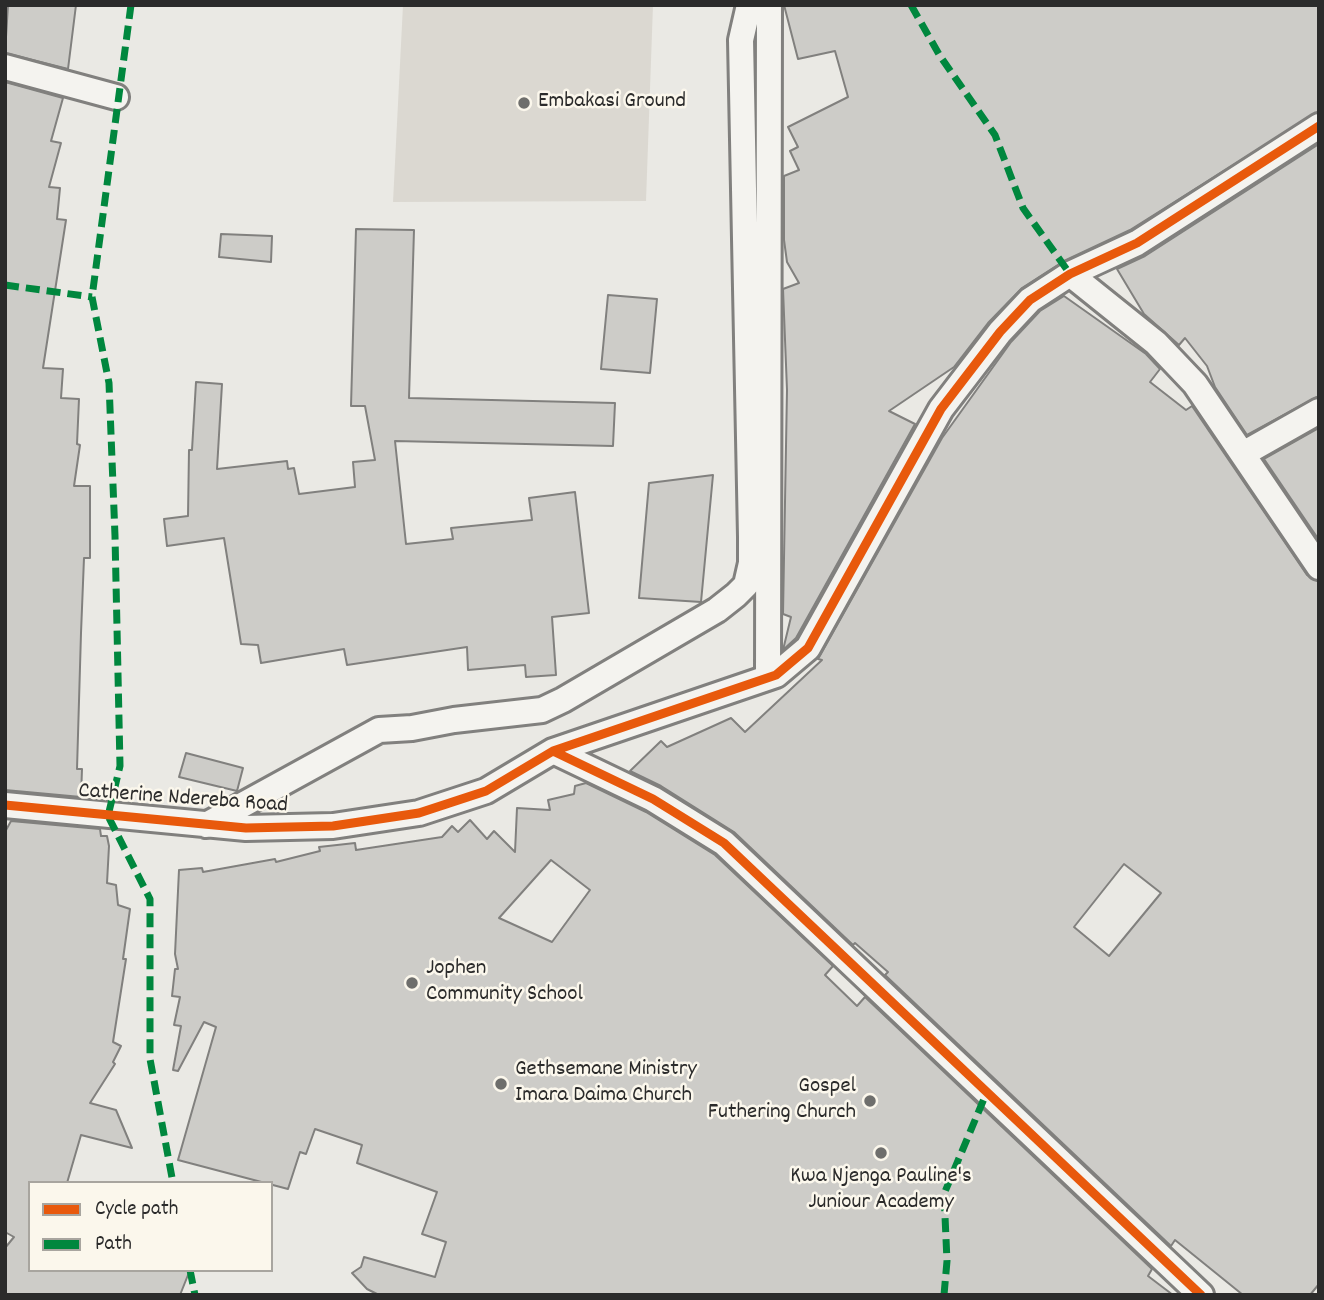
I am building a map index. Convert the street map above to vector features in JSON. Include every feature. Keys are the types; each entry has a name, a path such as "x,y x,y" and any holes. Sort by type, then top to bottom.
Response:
{"street":[{"path":"206,825 379,730 542,710 588,687 717,610 746,584 751,564 751,537 741,40 749,5"},
{"path":"768,677 769,5"},
{"path":"5,67 116,97"},
{"name":"Catherine Ndereba Road","path":"5,805 246,828 333,826 419,813 486,791 553,751 776,675 808,649 940,409 1030,300 1070,274 1137,243 1319,126"},
{"path":"1070,274 1156,343 1195,384 1319,567"},
{"path":"1243,454 1319,411"},
{"path":"553,751 653,799 724,843 1201,1295"}],"shaded area":[{"name":"Embakasi Ground","path":"403,5 653,5 646,201 393,202"}],"building":[{"path":"8,5 76,5 68,69 5,53"},
{"path":"784,5 1319,5 1319,111 1130,230 1064,261 1022,288 988,323 954,367 889,411 915,424 796,638 783,650 791,617 783,614 787,390 783,289 799,283 787,262 784,240 784,176 799,170 790,151 798,147 788,127 848,97 835,51 798,59"},
{"path":"5,82 63,98 51,141 61,143 49,187 60,188 57,219 66,220 43,368 63,369 61,398 79,399 77,444 80,445 74,486 90,486 90,558 84,558 77,769 82,769 81,797 5,790"},
{"path":"1319,144 1319,396 1247,435 1215,387 1207,366 1185,338 1179,345 1144,314 1117,269 1145,256"},
{"path":"356,229 414,230 409,398 615,403 613,446 395,441 406,544 453,539 451,528 532,520 529,498 575,492 589,613 552,617 556,675 526,677 525,665 468,670 467,647 347,665 344,649 261,663 258,645 241,644 224,538 167,546 164,519 188,516 189,450 192,450 196,382 222,384 217,469 287,461 288,469 294,468 299,494 355,487 353,462 375,460 365,406 351,406"},
{"path":"221,234 272,236 271,262 219,257"},
{"path":"608,295 657,299 650,373 601,369"},
{"path":"1064,296 1146,354 1160,369 1150,382 1186,410 1192,406 1307,575 1319,582 1319,1284 1310,1295 1243,1295 1175,1240 1171,1246 885,975 888,972 855,943 853,945 734,832 661,786 630,771 661,741 667,747 731,718 745,732 822,660 818,659 942,438 1011,342 1040,311","holes":["1124,864 1161,893 1109,956 1074,927"]},
{"path":"1319,428 1319,540 1264,459"},
{"path":"713,475 701,602 639,598 649,483"},
{"path":"186,753 243,768 237,791 179,777"},
{"path":"586,783 646,812 715,855 833,966 825,975 857,1006 865,997 1152,1269 1148,1276 1173,1295 379,1295 367,1289 352,1273 361,1267 364,1257 435,1277 446,1242 422,1234 437,1192 357,1163 362,1145 315,1129 306,1154 300,1152 288,1189 273,1185 273,1181 258,1181 178,1160 216,1027 204,1022 178,1071 173,1070 181,1026 174,1025 180,997 172,996 175,969 178,969 175,954 179,870 202,868 203,872 275,859 276,862 320,851 319,847 355,843 356,850 442,837 452,826 458,832 470,820 487,839 494,831 515,852 517,808 550,810 548,800 574,794 575,786","holes":["551,860 590,890 552,942 499,918"]},
{"path":"11,821 100,829 101,836 107,836 109,846 107,883 116,885 118,905 130,909 123,959 126,959 113,1042 121,1046 113,1062 115,1064 90,1103 116,1110 132,1148 81,1135 68,1181 28,1181 28,1272 189,1272 180,1295 5,1295 5,1248 14,1237 5,1232 5,832"}],"marked path":[{"path":"131,5 92,297 109,383 115,536 120,766 108,816 150,899 150,1059 173,1181"},
{"path":"911,5 940,56 995,135 1023,208 1070,274"},
{"path":"5,285 92,297"},
{"path":"944,1295 947,1261 944,1194 986,1094"},
{"path":"190,1272 195,1295"}],"cycle path":[{"path":"5,805 246,828 333,826 419,813 486,791 553,751 776,675 808,648 941,409 1000,332 1030,300 1070,274 1137,243 1319,126"},
{"path":"553,751 653,799 724,843 1201,1295"}],"place":[{"name":"Embakasi Ground","path":"524,103"},
{"name":"Jophen Community School","path":"412,983"},
{"name":"Gethsemane Ministry Imara Daima Church","path":"501,1084"},
{"name":"Gospel Futhering Church","path":"870,1101"},
{"name":"Kwa Njenga Pauline's Juniour Academy","path":"881,1153"}]}
